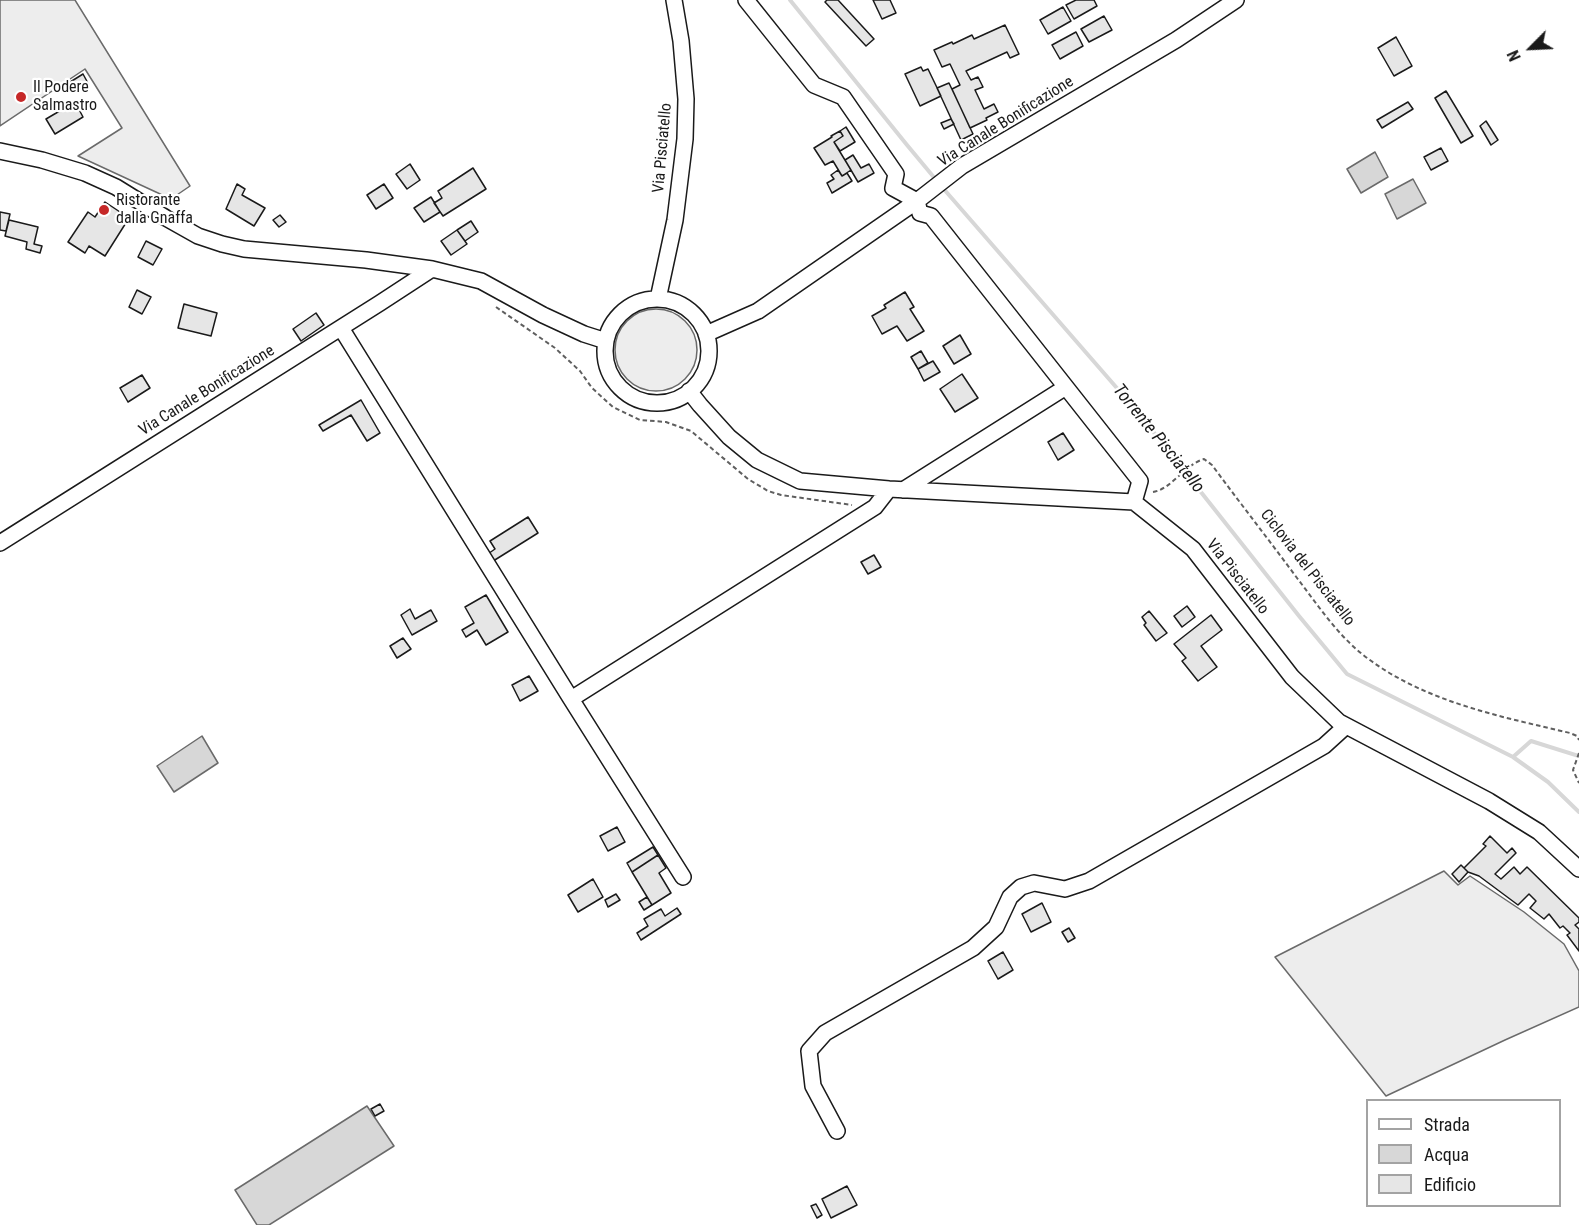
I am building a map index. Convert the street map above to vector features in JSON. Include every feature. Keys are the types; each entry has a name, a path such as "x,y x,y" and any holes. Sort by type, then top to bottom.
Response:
{"street":[{"name":"Via Pisciatello","path":"658,299 675,220 685,139 686,99 681,41 674,0"},
{"path":"689,391 729,437 758,460 800,481 891,493 1134,502 1140,481 931,216 920,213 921,198 893,188 896,174 843,97 814,85 746,0"},
{"name":"Via Canale Bonificazione","path":"706,334 758,311 921,198 962,166 1176,40 1236,0"},
{"path":"0,151 86,173 116,187 198,236 222,244 244,249 432,268 481,281 543,315 584,334 606,341"},
{"name":"Via Canale Bonificazione","path":"0,543 432,268"},
{"path":"658,299 673,302 687,309 698,320 706,334 708,359 704,371 689,391 676,399 660,402 645,401 630,395 618,385 609,372 605,357 610,327 630,306 644,300 658,299"},
{"path":"341,328 683,878"},
{"path":"572,699 875,507 891,493 1066,387"},
{"name":"Via Pisciatello","path":"1134,502 1193,549 1292,677 1339,722 1489,801 1539,832 1579,869"},
{"path":"837,1131 813,1086 809,1051 825,1033 973,948 996,927 1010,897 1021,887 1034,883 1065,889 1089,881 1324,746 1346,726"}],"path":[{"path":"496,307 555,348 613,407 640,420 666,422 691,431 748,479 768,491 781,495 859,506 891,493"},
{"name":"Ciclovia del Pisciatello","path":"1140,481 1154,492 1163,489 1196,462 1204,459 1212,465 1332,624 1362,654 1395,675 1442,698 1490,714 1570,733 1577,736 1579,740"},
{"path":"1579,753 1573,770 1579,783"}],"shaded area":[{"name":"Il Podere Salmastro","path":"0,0 75,0 190,186 171,199 78,156 122,128 85,69 0,126"},
{"path":"656,309 672,312 685,321 694,334 697,350 694,366 685,379 672,388 656,391 640,388 627,379 618,366 615,350 618,334 627,321 640,312"},
{"path":"1444,871 1458,885 1470,876 1524,912 1564,944 1579,971 1579,1007 1386,1096 1275,957"}],"water":[{"path":"1375,152 1388,177 1361,193 1347,169"},
{"path":"1413,179 1426,203 1397,219 1385,194"},
{"path":"202,736 218,763 174,792 157,766"},
{"path":"367,1106 394,1146 269,1225 257,1225 235,1190"}],"building":[{"path":"838,0 874,39 866,46 825,2"},
{"path":"873,0 890,0 896,13 882,19"},
{"path":"1076,0 1094,0 1097,6 1074,19 1066,5"},
{"path":"1063,7 1071,21 1048,34 1040,20"},
{"path":"1104,16 1112,30 1089,42 1081,29"},
{"path":"1005,25 1019,54 1010,58 1007,52 966,71 971,80 978,77 983,87 975,90 984,109 994,104 998,112 970,128 952,89 960,85 950,64 942,67 934,50 972,35 974,39"},
{"path":"1076,32 1083,46 1060,59 1052,45"},
{"path":"1396,37 1412,66 1394,76 1378,48"},
{"path":"921,67 923,71 928,69 941,96 920,106 905,74"},
{"path":"83,74 89,85 84,88 82,85 71,91 67,84"},
{"path":"949,83 973,134 961,140 937,88"},
{"path":"1446,91 1473,136 1461,143 1435,98"},
{"path":"75,102 83,117 55,134 46,119"},
{"path":"1408,102 1413,109 1382,128 1377,120"},
{"path":"951,119 954,124 944,129 941,123"},
{"path":"1486,121 1498,140 1491,145 1480,126"},
{"path":"846,127 855,142 840,151 834,142 843,136 840,131"},
{"path":"840,131 843,136 834,142 851,170 842,176 833,161 825,165 814,148"},
{"path":"1441,148 1448,161 1431,170 1424,157"},
{"path":"853,155 861,168 869,164 874,173 858,182 845,160"},
{"path":"410,164 420,180 407,189 396,174"},
{"path":"473,168 486,189 443,216 434,203 442,198 438,191"},
{"path":"838,170 842,176 847,173 852,181 832,193 827,183 834,179 831,175"},
{"path":"237,184 245,189 242,195 265,208 254,226 226,209"},
{"path":"384,184 393,198 376,209 367,195"},
{"path":"431,197 440,212 424,222 414,208"},
{"path":"105,202 129,218 105,256 89,246 85,253 68,242 88,212 95,217"},
{"path":"0,212 10,214 6,231 0,230"},
{"path":"280,215 286,222 279,227 273,220"},
{"path":"9,220 38,227 34,244 42,246 40,253 26,249 27,242 5,236"},
{"path":"471,221 478,232 465,241 457,230"},
{"path":"457,230 467,244 451,255 441,241"},
{"path":"146,241 162,249 153,265 138,257"},
{"path":"137,290 151,297 142,314 129,307"},
{"path":"905,292 914,307 910,309 924,331 907,341 897,326 882,334 872,316 886,308 884,305"},
{"path":"184,304 217,313 211,336 178,328"},
{"path":"316,313 324,325 301,341 293,329"},
{"path":"960,335 971,354 954,364 943,346"},
{"path":"921,351 928,363 918,369 911,357"},
{"path":"933,361 940,372 924,381 918,369"},
{"path":"962,374 978,398 955,412 940,389"},
{"path":"142,375 150,388 128,402 120,388"},
{"path":"361,400 380,433 367,441 351,415 323,431 319,425"},
{"path":"1063,433 1074,450 1058,460 1048,442"},
{"path":"528,517 538,533 490,563 485,556 495,549 490,541"},
{"path":"874,555 881,567 868,574 861,562"},
{"path":"486,595 508,632 486,645 477,630 466,637 462,630 474,623 465,607"},
{"path":"1187,606 1195,617 1182,627 1174,616"},
{"path":"410,609 415,619 431,610 437,621 412,635 401,615"},
{"path":"1149,611 1167,633 1156,641 1144,625 1146,623 1142,617"},
{"path":"1211,615 1222,630 1201,646 1217,667 1198,681 1182,661 1186,658 1174,644"},
{"path":"403,638 411,649 397,658 390,646"},
{"path":"529,676 538,691 520,701 512,685"},
{"path":"617,827 625,842 608,851 600,836"},
{"path":"1490,836 1507,853 1512,848 1516,853 1495,874 1501,879 1514,867 1520,874 1527,867 1579,918 1579,922 1575,925 1579,929 1579,951 1567,935 1570,933 1563,926 1560,928 1549,914 1544,919 1530,908 1536,901 1529,894 1518,905 1479,876 1464,868 1486,846 1483,844"},
{"path":"653,847 658,855 632,872 627,863"},
{"path":"658,855 666,868 659,873 671,893 652,905 632,872"},
{"path":"1461,865 1468,872 1459,882 1452,874"},
{"path":"593,879 603,897 578,912 568,895"},
{"path":"616,894 620,900 608,907 605,900"},
{"path":"647,897 652,905 644,910 639,902"},
{"path":"1042,903 1051,922 1031,932 1022,914"},
{"path":"677,908 681,914 641,940 637,933 648,926 644,919 661,909 665,916"},
{"path":"1069,928 1075,938 1068,942 1062,932"},
{"path":"1003,952 1013,970 998,979 988,961"},
{"path":"380,1104 384,1111 375,1116 371,1109"},
{"path":"847,1186 857,1205 831,1218 822,1199"},
{"path":"816,1204 822,1215 817,1218 811,1206"}],"waterway":[{"name":"Torrente Pisciatello","path":"790,0 937,181"},
{"name":"Torrente Pisciatello","path":"942,187 1136,410 1347,674 1513,757 1548,782 1579,812"},
{"path":"1513,757 1531,741 1579,756"}],"place":[{"name":"Il Podere Salmastro","path":"21,97"},
{"name":"Ristorante dalla Gnaffa","path":"104,210"}]}
